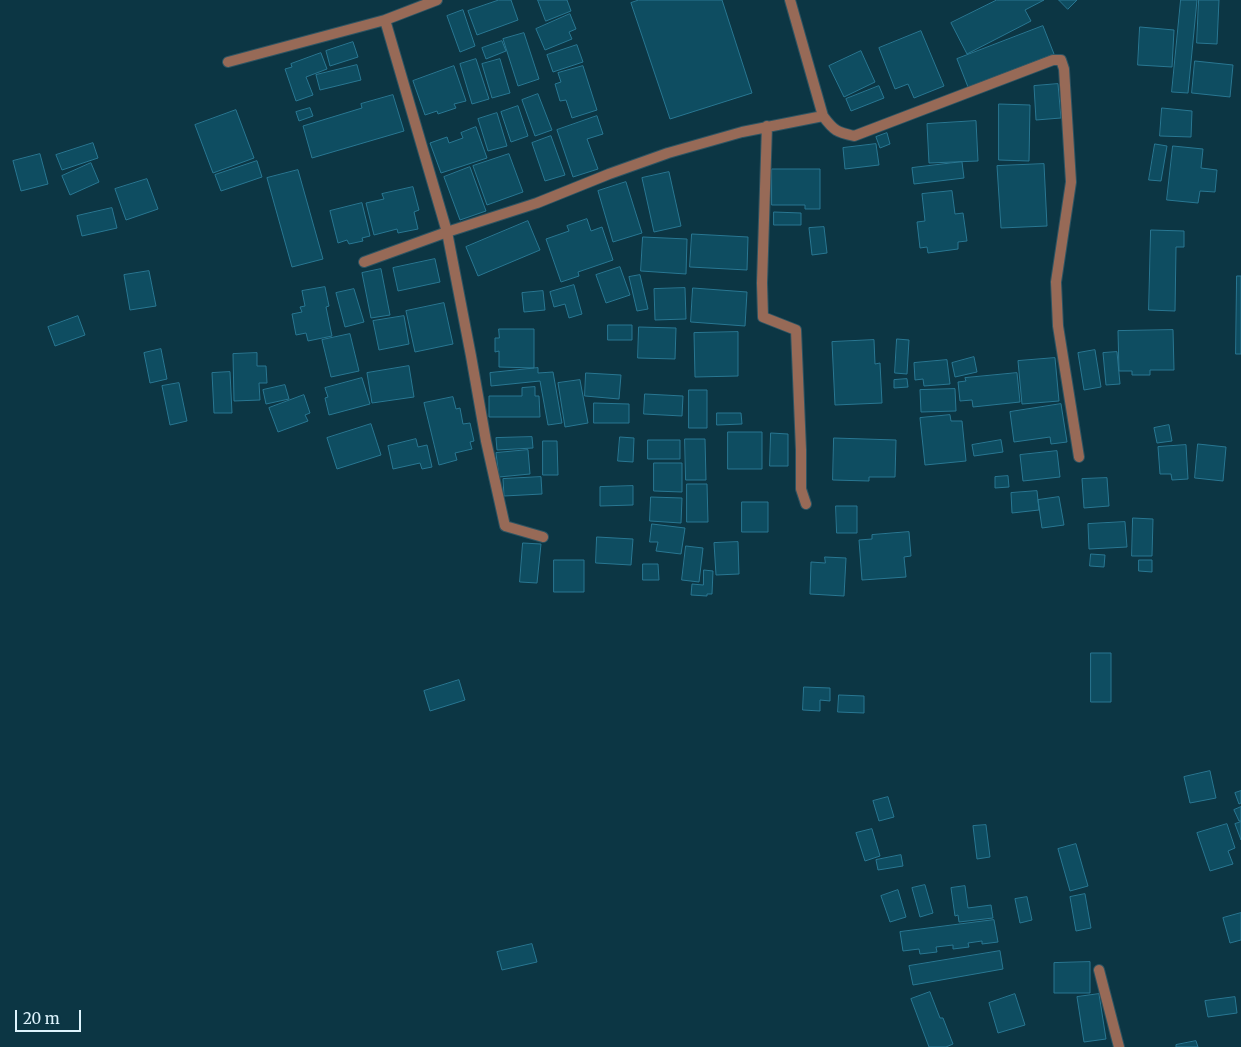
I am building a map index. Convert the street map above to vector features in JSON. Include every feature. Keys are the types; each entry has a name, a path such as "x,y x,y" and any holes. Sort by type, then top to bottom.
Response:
{"street":[{"path":"228,62 385,20 437,0"},
{"path":"790,0 823,116 839,132 854,136 1053,60 1060,60 1064,69 1071,182 1056,282 1058,326 1079,457"},
{"path":"385,20 447,232 472,356 486,441 505,526 543,537"},
{"path":"364,262 447,232 537,203 668,153 767,126 823,116"},
{"path":"767,126 762,283 763,317 796,330 801,489 806,504"},
{"path":"1099,970 1119,1047"}],"building":[{"path":"499,0 511,0 518,20 477,35 468,11"},
{"path":"538,0 567,0 571,11 546,21"},
{"path":"639,0 722,0 752,93 670,119 631,3"},
{"path":"997,0 1044,0 1025,10 1031,21 967,54 951,23"},
{"path":"1059,0 1077,0 1068,9"},
{"path":"1181,0 1197,0 1188,93 1172,92"},
{"path":"1199,0 1219,0 1217,44 1197,43"},
{"path":"463,10 475,46 460,52 447,16"},
{"path":"570,14 576,29 569,32 572,39 545,50 536,29"},
{"path":"1043,26 1054,54 968,87 957,59"},
{"path":"1140,27 1174,30 1172,67 1138,65"},
{"path":"921,31 944,86 914,98 908,84 895,89 879,48"},
{"path":"524,33 539,79 518,86 503,39"},
{"path":"502,41 506,51 486,59 482,48"},
{"path":"353,42 358,57 330,66 326,51"},
{"path":"577,45 583,62 553,72 547,55"},
{"path":"861,51 875,82 844,97 829,66"},
{"path":"321,53 327,69 306,77 313,95 296,101 285,69 292,67 291,64"},
{"path":"476,59 489,99 472,104 460,64"},
{"path":"500,59 510,93 492,98 482,64"},
{"path":"1195,61 1233,65 1230,97 1192,93"},
{"path":"357,65 361,80 320,90 316,75"},
{"path":"454,66 466,101 454,104 456,108 438,114 437,111 425,115 413,81"},
{"path":"583,66 597,110 572,118 566,100 560,101 555,84 561,82 558,73"},
{"path":"1058,84 1061,118 1036,120 1034,86"},
{"path":"879,86 884,98 851,111 846,99"},
{"path":"538,94 552,130 535,136 522,100"},
{"path":"393,95 404,131 312,158 303,126 362,108 361,104"},
{"path":"999,104 1030,105 1029,161 999,160"},
{"path":"518,106 528,136 511,142 501,112"},
{"path":"310,108 313,116 299,121 296,112"},
{"path":"1162,108 1192,111 1191,137 1160,136"},
{"path":"236,110 254,158 213,173 195,125"},
{"path":"497,113 507,146 488,151 478,119"},
{"path":"597,116 603,134 587,139 598,169 573,177 557,130"},
{"path":"976,121 978,161 929,163 927,124"},
{"path":"476,127 487,158 441,173 430,143 447,137 449,143 463,138 461,133"},
{"path":"887,133 890,144 880,148 876,137"},
{"path":"551,136 565,175 545,181 532,143"},
{"path":"93,143 98,158 62,170 56,155"},
{"path":"876,144 879,165 845,169 843,148"},
{"path":"1155,144 1167,146 1161,181 1149,180"},
{"path":"1173,146 1203,149 1201,168 1217,170 1215,192 1200,191 1198,203 1167,200"},
{"path":"40,154 48,184 21,191 13,161"},
{"path":"509,154 523,192 487,205 473,166"},
{"path":"257,161 262,177 221,191 215,175"},
{"path":"962,162 964,178 914,184 912,168"},
{"path":"91,163 99,182 70,195 62,176"},
{"path":"1044,164 1047,226 1001,228 997,166"},
{"path":"470,167 486,211 460,220 444,177"},
{"path":"772,169 820,169 820,209 805,209 805,205 772,205"},
{"path":"298,170 323,259 292,267 267,178"},
{"path":"669,172 681,226 654,232 642,178"},
{"path":"147,179 158,209 126,220 115,189"},
{"path":"626,182 642,233 613,242 598,191"},
{"path":"413,187 419,210 414,212 418,229 398,233 397,229 374,235 366,203 384,199 382,194"},
{"path":"952,191 955,214 963,213 967,241 958,242 958,249 928,253 927,247 920,248 917,222 925,221 922,194"},
{"path":"362,203 370,236 362,238 363,241 349,244 347,240 338,243 330,211"},
{"path":"112,208 117,228 82,236 77,216"},
{"path":"774,212 801,213 801,225 774,225"},
{"path":"587,219 591,231 602,227 613,260 578,272 579,276 561,282 546,239 569,231 567,226"},
{"path":"528,221 540,250 478,276 466,247"},
{"path":"824,227 827,253 812,255 809,228"},
{"path":"1151,230 1184,231 1184,247 1176,247 1175,311 1149,310"},
{"path":"692,234 748,237 747,270 690,267"},
{"path":"643,237 687,239 686,274 641,271"},
{"path":"435,259 440,282 398,291 393,268"},
{"path":"620,267 630,295 606,303 596,275"},
{"path":"381,269 390,315 371,318 362,273"},
{"path":"149,271 156,306 130,310 124,275"},
{"path":"640,275 648,309 637,311 629,277"},
{"path":"1237,276 1241,276 1241,354 1236,354"},
{"path":"574,285 582,314 569,318 565,304 554,307 550,292"},
{"path":"325,287 329,306 326,307 332,336 308,341 306,333 296,335 292,314 302,312 300,307 305,306 302,291"},
{"path":"685,288 686,319 655,320 654,289"},
{"path":"693,288 747,292 745,326 691,322"},
{"path":"354,289 364,322 345,327 336,293"},
{"path":"543,291 545,310 524,312 522,293"},
{"path":"444,303 453,344 415,352 406,311"},
{"path":"78,316 85,335 55,346 48,327"},
{"path":"404,316 409,344 379,350 373,321"},
{"path":"608,325 632,325 632,340 608,340"},
{"path":"639,327 676,328 675,359 638,358"},
{"path":"499,329 534,329 534,368 499,367 499,351 495,352 495,338 499,338"},
{"path":"1173,330 1174,370 1150,370 1150,375 1132,375 1132,371 1119,371 1118,331"},
{"path":"738,332 738,376 695,377 694,333"},
{"path":"350,334 359,371 331,377 322,340"},
{"path":"897,339 909,340 907,374 895,373"},
{"path":"874,340 875,364 880,363 882,403 835,405 832,342"},
{"path":"161,349 167,379 150,383 144,353"},
{"path":"1095,350 1101,387 1084,390 1078,353"},
{"path":"1117,352 1120,384 1106,385 1103,353"},
{"path":"257,353 257,366 266,366 267,383 259,383 260,400 234,401 233,354"},
{"path":"974,357 977,372 955,377 952,363"},
{"path":"1055,358 1059,401 1022,404 1018,361"},
{"path":"947,360 950,384 924,386 923,379 915,380 914,363"},
{"path":"409,366 414,397 372,403 367,373"},
{"path":"538,368 538,373 553,372 562,423 548,425 540,381 491,386 490,373"},
{"path":"230,372 232,413 214,413 212,373"},
{"path":"586,373 621,375 619,399 585,396"},
{"path":"1017,373 1020,402 973,407 972,400 960,401 958,382 966,381 965,378"},
{"path":"362,378 370,404 329,415 325,398 328,397 325,388"},
{"path":"907,379 908,387 894,388 894,380"},
{"path":"580,380 588,423 565,427 558,383"},
{"path":"179,383 187,421 170,425 162,386"},
{"path":"285,385 289,399 266,404 263,390"},
{"path":"535,387 535,396 539,396 540,417 489,417 489,396 522,396 522,388"},
{"path":"955,389 956,411 921,412 920,390"},
{"path":"689,390 707,390 707,428 689,428"},
{"path":"645,394 683,396 682,416 644,414"},
{"path":"304,395 310,413 305,415 308,421 278,432 269,408"},
{"path":"453,397 456,409 460,408 463,424 470,423 474,441 470,442 472,449 455,453 457,460 439,465 424,403"},
{"path":"594,403 629,404 629,423 594,423"},
{"path":"1061,404 1067,442 1051,444 1050,437 1014,442 1010,412"},
{"path":"717,413 741,413 742,424 717,425"},
{"path":"950,415 951,421 962,421 966,461 925,465 920,418"},
{"path":"371,424 381,455 337,469 327,438"},
{"path":"1169,425 1172,441 1157,443 1154,428"},
{"path":"728,432 762,432 762,469 728,469"},
{"path":"771,433 788,434 788,466 770,466"},
{"path":"532,437 533,448 497,450 496,438"},
{"path":"620,437 634,438 633,462 618,461"},
{"path":"834,438 896,440 895,477 869,477 869,481 833,480"},
{"path":"416,439 418,447 427,445 432,467 422,469 420,463 393,469 388,446"},
{"path":"685,439 705,439 706,480 686,480"},
{"path":"648,440 680,440 680,459 648,459"},
{"path":"1001,440 1003,452 974,456 972,445"},
{"path":"543,441 557,441 558,475 543,475"},
{"path":"1198,444 1226,447 1223,481 1195,478"},
{"path":"1186,445 1188,479 1172,480 1171,474 1160,474 1158,447"},
{"path":"528,450 530,474 499,477 496,453"},
{"path":"1057,451 1060,477 1023,481 1020,455"},
{"path":"654,463 682,463 682,492 654,491"},
{"path":"1008,476 1009,487 995,488 995,477"},
{"path":"541,477 542,494 504,496 503,479"},
{"path":"1107,478 1109,506 1084,508 1082,479"},
{"path":"687,484 707,484 708,522 687,522"},
{"path":"633,486 633,505 600,506 600,487"},
{"path":"1037,491 1039,510 1012,513 1011,493"},
{"path":"651,497 682,498 681,523 650,521"},
{"path":"1059,497 1064,525 1042,528 1038,500"},
{"path":"742,502 768,502 768,532 742,532"},
{"path":"836,506 857,506 857,533 837,533"},
{"path":"1133,518 1153,519 1152,556 1132,556"},
{"path":"1125,522 1127,547 1089,549 1088,524"},
{"path":"652,524 685,528 681,554 656,551 658,542 650,542"},
{"path":"909,532 911,556 904,557 906,577 862,580 859,540 872,539 872,535"},
{"path":"597,537 633,539 631,565 596,563"},
{"path":"738,542 739,574 716,575 714,543"},
{"path":"523,543 541,544 537,583 520,582"},
{"path":"686,546 703,548 699,582 682,580"},
{"path":"1091,554 1105,555 1104,567 1090,566"},
{"path":"825,557 846,558 844,596 810,594 811,562 825,563"},
{"path":"554,560 584,560 584,592 554,592"},
{"path":"1139,560 1152,560 1152,572 1139,571"},
{"path":"643,564 658,564 659,580 643,580"},
{"path":"704,570 713,571 712,594 707,594 707,596 691,595 692,584 703,585"},
{"path":"1091,653 1111,653 1111,702 1091,702"},
{"path":"459,680 465,700 430,711 424,691"},
{"path":"804,687 830,688 830,701 820,700 820,711 803,710"},
{"path":"839,695 864,696 864,713 838,712"},
{"path":"1210,771 1216,798 1190,803 1184,777"},
{"path":"1241,791 1241,803 1239,804 1235,793"},
{"path":"888,797 894,817 879,821 873,801"},
{"path":"1241,807 1241,821 1239,821 1234,810"},
{"path":"1241,822 1241,840 1235,824"},
{"path":"1227,824 1235,848 1228,851 1233,864 1210,871 1197,833"},
{"path":"986,825 990,857 977,859 973,826"},
{"path":"872,829 880,856 865,861 856,833"},
{"path":"1076,844 1088,886 1070,891 1058,849"},
{"path":"901,855 903,866 878,870 876,860"},
{"path":"925,885 933,913 920,917 912,888"},
{"path":"965,886 968,908 991,905 993,918 959,922 958,915 955,916 951,888"},
{"path":"898,890 906,917 890,922 881,896"},
{"path":"1085,894 1091,928 1076,931 1070,897"},
{"path":"1027,897 1032,920 1020,923 1015,899"},
{"path":"1241,913 1241,940 1230,943 1223,918"},
{"path":"994,920 998,942 982,944 982,941 968,943 969,947 953,949 953,945 936,947 937,952 920,954 919,949 903,951 900,932"},
{"path":"532,944 537,962 502,970 497,952"},
{"path":"1000,951 1003,969 913,985 909,966"},
{"path":"1090,962 1090,993 1054,993 1054,963"},
{"path":"930,992 953,1044 946,1047 929,1047 911,999"},
{"path":"1015,994 1025,1025 998,1033 989,1003"},
{"path":"1099,994 1106,1039 1084,1042 1077,997"},
{"path":"1235,997 1237,1013 1208,1017 1205,1001"},
{"path":"1196,1041 1198,1047 1176,1047 1176,1045"}]}
